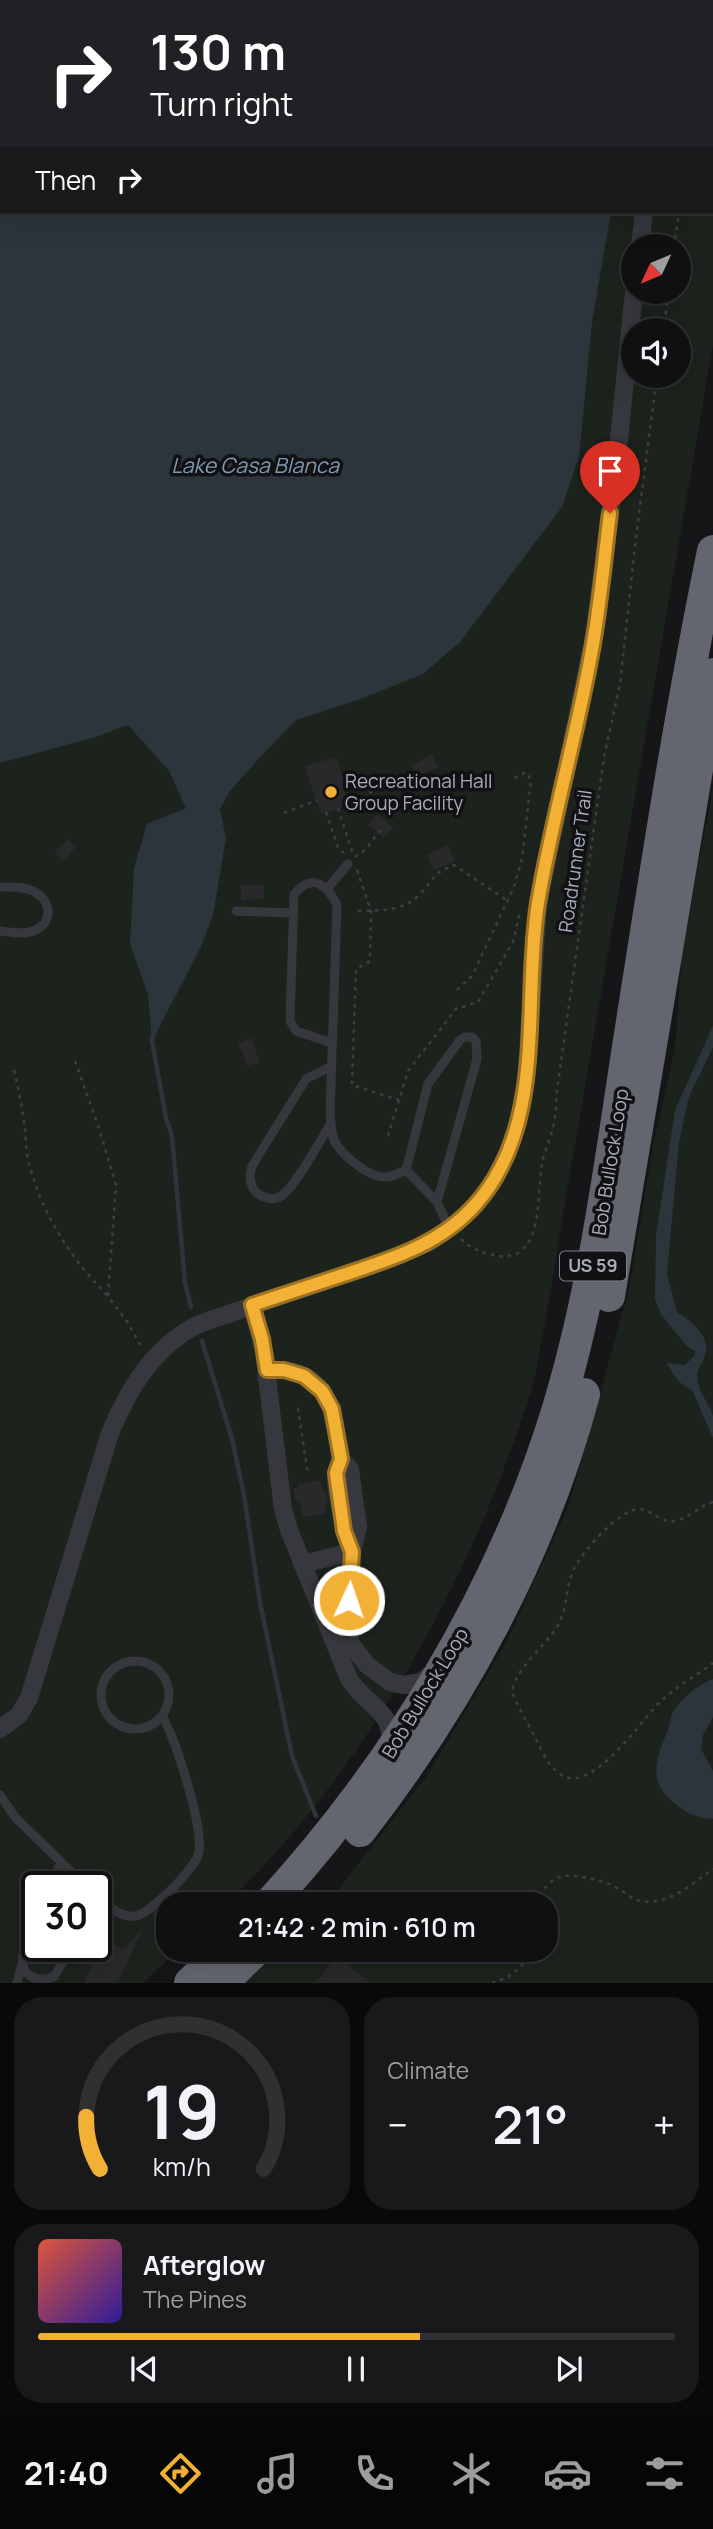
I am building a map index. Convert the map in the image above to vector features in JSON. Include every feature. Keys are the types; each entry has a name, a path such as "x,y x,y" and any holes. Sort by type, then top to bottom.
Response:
{"highway":[{"name":"Bob Bullock Loop","path":"279,1892 335,1828 391,1751 446,1663 497,1563 555,1419 579,1329 610,1162 669,779 713,551"},
{"name":"Bob Bullock Loop","path":"308,1892 399,1781 444,1713 528,1552 567,1453 596,1350 618,1248 713,674"},
{"path":"190,1983 212,1962"},
{"path":"222,1983 244,1962"}],"street":[{"path":"641,234 644,214"},
{"path":"0,1729 19,1714 29,1698 104,1449 130,1391 151,1361 176,1337 199,1324 404,1254 452,1231 493,1182 514,1138 528,1060 538,904 594,637 617,459 633,304"},
{"path":"252,1305 262,1339 289,1530 349,1679 363,1698 389,1721 392,1732 391,1751"},
{"path":"267,1370 299,1373 314,1382 332,1409 341,1459 336,1473 344,1531 352,1552 348,1624 350,1643 357,1655 377,1675 403,1685 421,1682 446,1663"},
{"path":"302,1564 352,1552"}],"lane":[{"path":"327,889 351,861"},
{"path":"332,1043 296,1031 290,1021 294,895 308,882 327,889 337,905 332,1043 331,1066 331,1123 334,1139 337,1146 369,1172 386,1177 406,1170"},
{"path":"0,887 22,888 35,892 47,904 49,915 44,925 29,933 0,931"},
{"path":"236,911 293,913"},
{"path":"406,1170 428,1084 460,1041 465,1037 472,1037 476,1041 477,1059 437,1202"},
{"path":"331,1066 306,1079 285,1112 252,1166 250,1182 255,1190 261,1196 271,1198 284,1193 331,1123"},
{"path":"406,1170 437,1202 452,1231"},
{"path":"125,1661 148,1662 157,1668 169,1687 170,1699 162,1716 150,1726 139,1729 117,1724 108,1716 100,1695 107,1674 125,1661"},
{"path":"112,1909 125,1916 137,1916 161,1899 197,1858 200,1841 194,1810 170,1730 162,1716"},
{"path":"0,1795 15,1816 71,1871"},
{"path":"57,1871 61,1862"},
{"path":"17,1983 22,1962"},
{"path":"22,1965 26,1973 35,1979 45,1980 54,1977 63,1962"}],"path":[{"path":"676,234 679,214"},
{"name":"Roadrunner Trail","path":"452,1231 471,1248 486,1254 511,1256 528,1247 534,1230 542,1162 556,1112 604,757 620,684 637,524 655,388"},
{"path":"457,990 472,976 508,901 522,859 531,780 526,772 512,779"},
{"path":"345,784 372,793"},
{"path":"284,813 317,800"},
{"path":"338,808 351,861 371,911 370,961 356,969 352,1085 399,1100"},
{"path":"326,812 339,850 351,861"},
{"path":"351,861 365,850 383,827"},
{"path":"358,911 390,911 398,908 421,893 433,875 454,865 508,901"},
{"path":"388,1136 408,1071 456,1009 478,1002 513,942 520,912"},
{"path":"75,1061 116,1185 108,1296"},
{"path":"14,1070 21,1098 29,1165 43,1205 78,1264 108,1296 143,1350"},
{"path":"298,1408 308,1475"},
{"path":"713,1502 699,1507 681,1520 671,1522 642,1509 621,1515 611,1524 576,1564 569,1580 564,1611 557,1626 520,1674 512,1691 549,1763 561,1775 572,1779 589,1773 605,1762 661,1701 713,1663"},
{"path":"542,1892 545,1886 558,1876 573,1875 615,1886 639,1901 652,1901 665,1899 683,1890 713,1869"},
{"path":"492,1983 514,1972 525,1962"}],"shaded area":[{"path":"0,214 713,214 713,345 531,1390 479,1530 410,1666 369,1731 325,1793 277,1851 238,1892 156,1892 156,1962 165,1962 143,1983 0,1983"},
{"path":"713,787 713,1983 245,1983 267,1962 558,1962 558,1892 336,1892 426,1777 507,1641 569,1505 629,1289 653,1146 675,1048 682,953"}],"water":[{"name":"Lake Casa Blanca","path":"0,214 611,214 592,322 579,457 562,507 460,642 423,674 358,700 296,720 230,791 220,809 226,838 213,915 200,949 152,1041 148,994 130,944 134,868 147,824 186,808 169,771 128,725 96,737 0,763"},
{"path":"713,1026 713,1047 689,1097 679,1142 667,1274 677,1312 693,1324 705,1342 705,1355 697,1377 700,1390 713,1416 713,1438 692,1390 677,1379 667,1363 685,1365 695,1355 695,1351 687,1346 661,1314 655,1299 656,1236 675,1110"},
{"path":"713,1679 713,1717 703,1735 701,1749 713,1771 713,1819 692,1814 674,1803 660,1787 656,1769 675,1708 690,1693"}],"building":[{"path":"432,755 438,767 417,777 411,765"},
{"name":"Recreational Hall Group Facility","path":"336,757 352,804 321,814 305,766"},
{"path":"377,814 393,828 384,838 368,825"},
{"path":"67,839 76,847 63,862 54,853"},
{"path":"448,845 455,861 434,870 427,855"},
{"path":"241,885 264,885 264,899 241,900"},
{"path":"251,1038 260,1062 248,1066 238,1043"},
{"path":"321,1480 322,1491 325,1491 328,1504 324,1505 326,1514 303,1517 300,1501 296,1502 294,1488 299,1488 298,1484"},
{"path":"142,1930 118,1983 84,1983 94,1962 112,1962 112,1944 124,1948"},
{"path":"333,1962 345,1962 370,1983 315,1983"}],"waterway":[{"path":"153,1035 166,1118 172,1136 185,1283 191,1307"},
{"path":"202,1341 232,1439 244,1495 260,1602 292,1756 316,1816"}],"place":[{"name":"Recreational Hall Group Facility","path":"331,792"}],"route":[{"path":"349,1600 352,1552 344,1531 336,1473 341,1459 332,1409 314,1382 299,1373 267,1370 252,1305 393,1258 430,1242 475,1206 493,1182 508,1153 518,1123 526,1081 538,904 591,656 610,513"}]}
